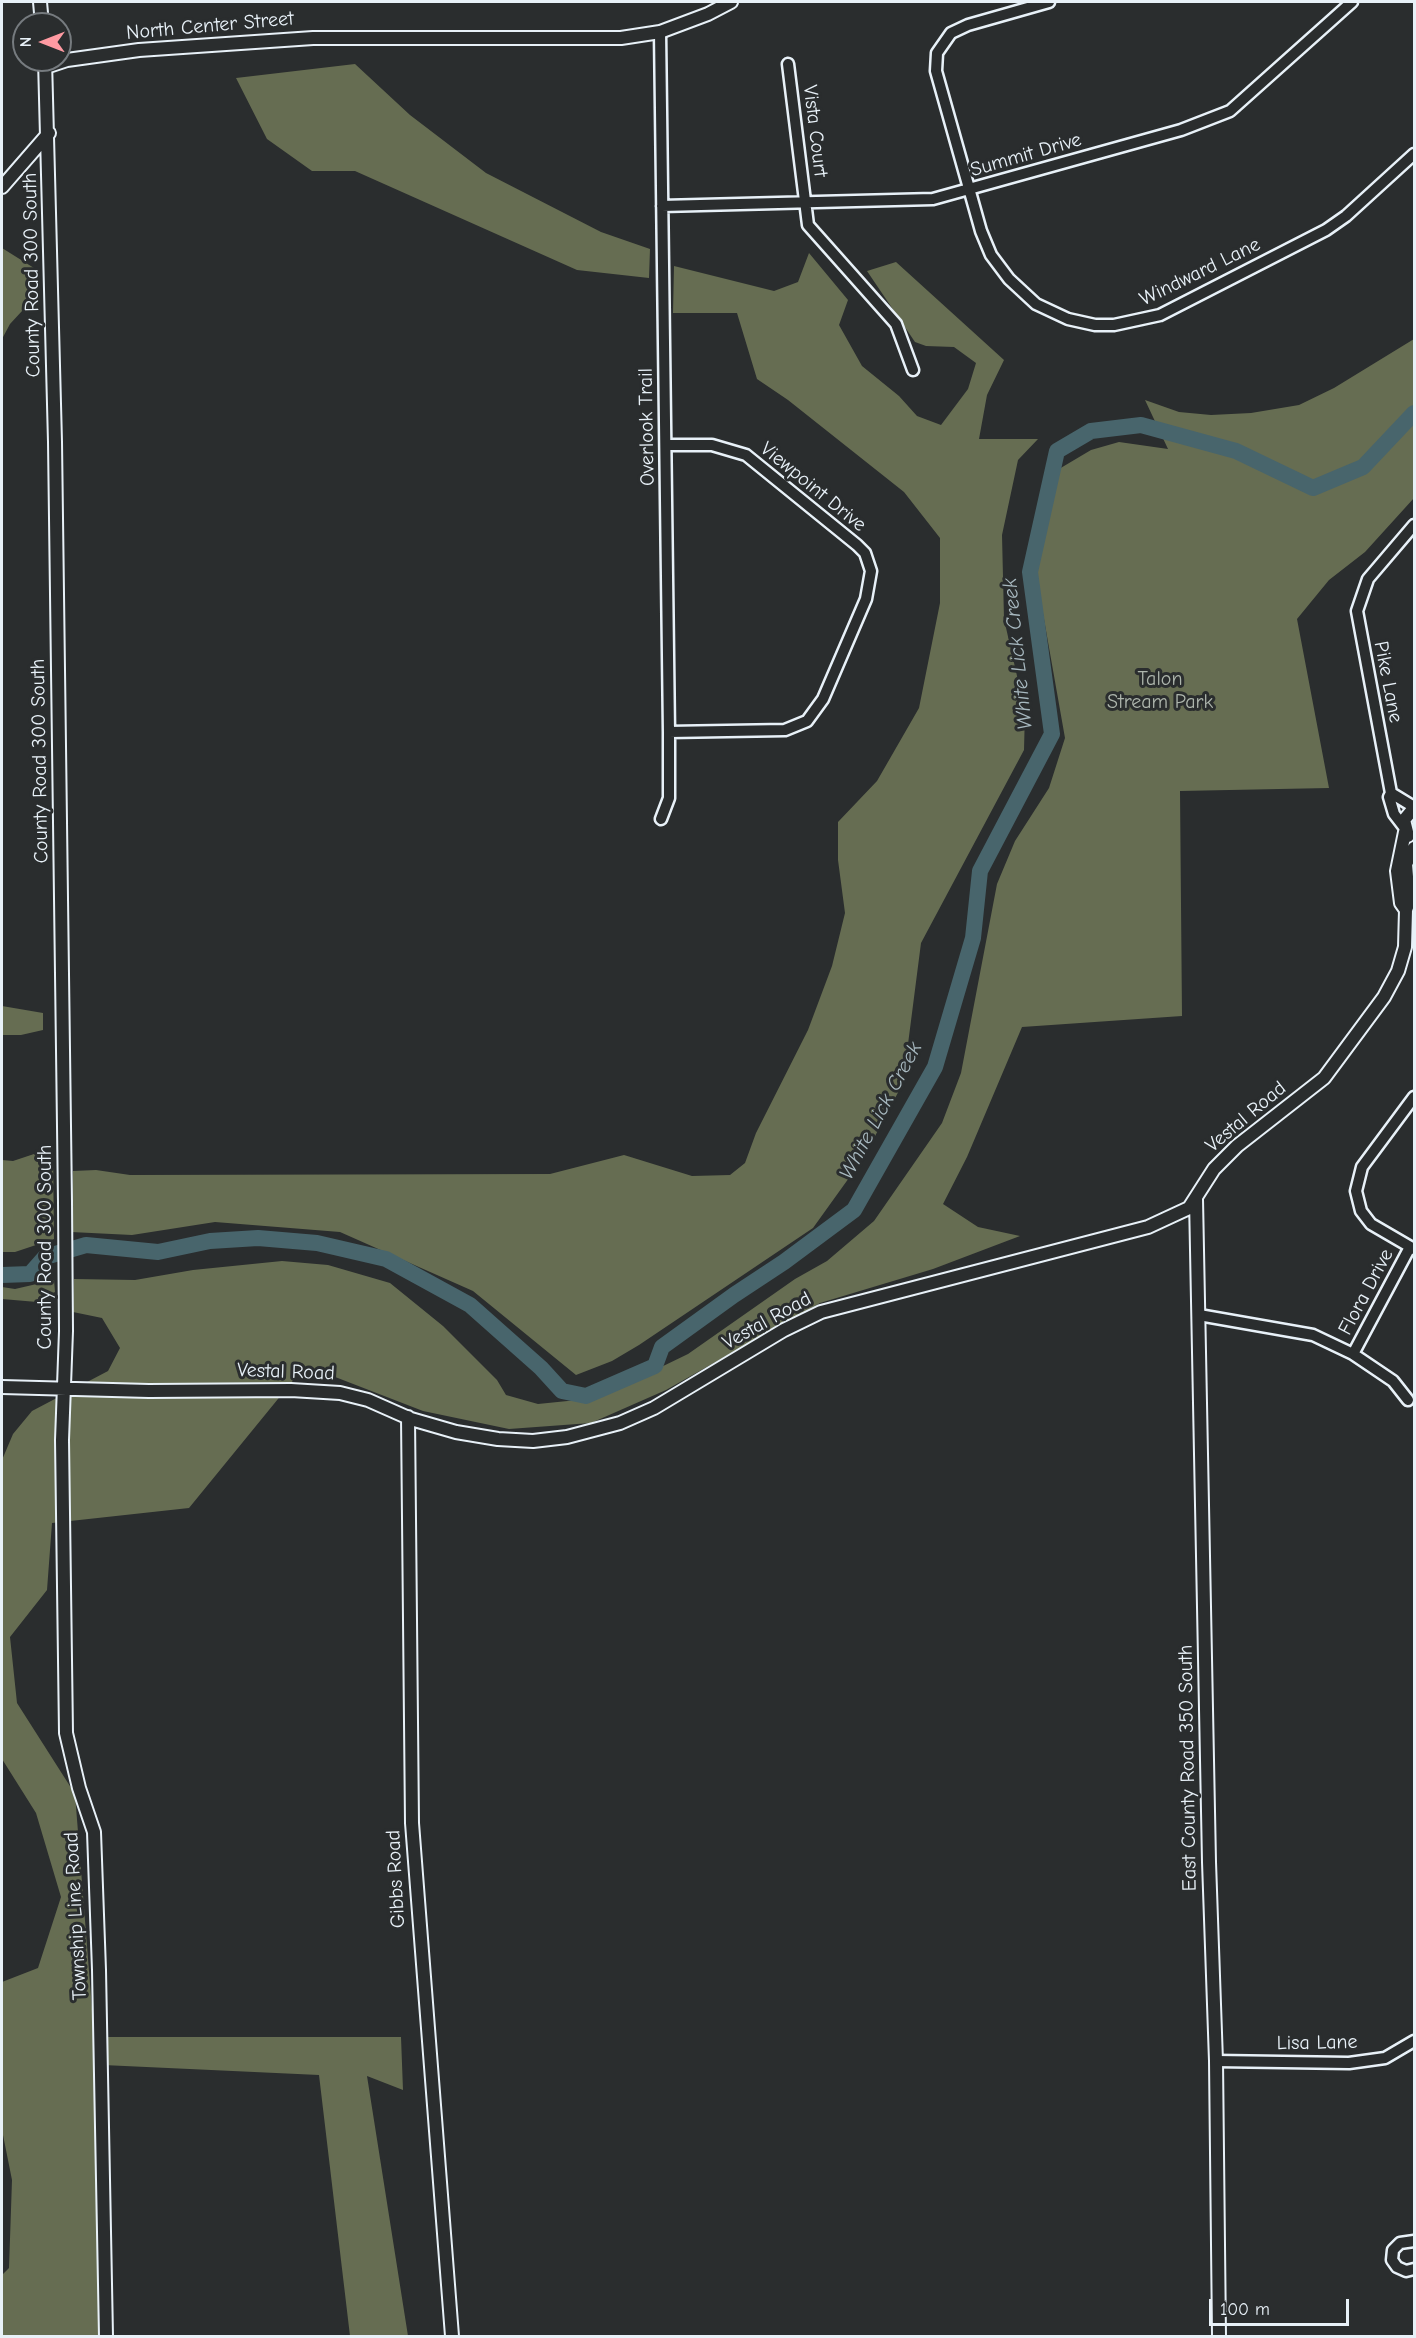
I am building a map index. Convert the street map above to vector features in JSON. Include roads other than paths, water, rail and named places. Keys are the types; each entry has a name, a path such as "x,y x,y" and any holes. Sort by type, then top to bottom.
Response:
{"street":[{"name":"North Center Street","path":"72,59 140,50 269,40 396,36 621,38 660,32 708,14 731,2"},
{"name":"Windward Lane","path":"1049,2 959,28 940,46 936,62 938,81 969,190 991,255 1036,304 1068,319 1095,325 1114,325 1160,315 1326,230 1346,216 1414,154"},
{"name":"Summit Drive","path":"662,206 933,199 1218,117 1246,98 1352,2"},
{"name":"Overlook Trail","path":"660,32 669,732 669,798 661,819"},
{"name":"Vista Court","path":"788,64 806,202 806,218 812,232 896,324 914,370"},
{"name":"County Road 300 South","path":"46,72 49,133 65,1202 66,1294 63,1389"},
{"path":"2,187 49,133"},
{"name":"Viewpoint Drive","path":"666,445 712,445 746,455 857,545 865,553 871,571 866,599 823,699 807,721 785,730 669,732"},
{"name":"Pike Lane","path":"1408,833 1390,805 1391,793 1357,611 1368,579 1414,525"},
{"path":"1391,793 1414,807"},
{"name":"Vestal Road","path":"1406,910 1401,903 1397,871 1408,833 1406,815 1414,807"},
{"name":"Vestal Road","path":"2,1387 149,1391 291,1390 340,1393 368,1400 408,1417 456,1432 498,1439 533,1441 567,1437 597,1431 654,1408 784,1330 821,1312 1148,1227 1181,1214 1196,1198 1215,1169 1237,1146 1324,1078 1384,997 1398,971 1405,947 1409,894 1406,864 1414,848"},
{"path":"1412,1248 1371,1224 1361,1211 1356,1191 1362,1167 1414,1097"},
{"name":"East County Road 350 South","path":"1196,1198 1209,1862 1216,2061 1219,2337"},
{"name":"Flora Drive","path":"1353,1354 1412,1248"},
{"path":"1199,1315 1303,1332 1353,1354 1393,1381 1408,1400"},
{"name":"Township Line Road","path":"63,1389 66,1733 79,1788 94,1832 106,2337"},
{"name":"Gibbs Road","path":"408,1417 412,1823 452,2337"},
{"name":"Lisa Lane","path":"1216,2061 1349,2063 1385,2058 1414,2040"},
{"path":"1414,2241 1400,2243 1394,2250 1392,2260 1397,2267 1406,2271 1414,2269"}],"waterway":[{"name":"White Lick Creek","path":"2,1275 30,1274 45,1257 86,1245 158,1252 210,1241 258,1238 317,1243 386,1259 470,1305 541,1368 562,1391 586,1396 655,1366 662,1347 854,1210 935,1067 973,938 980,871 1052,734 1030,572 1057,451 1091,431 1141,425 1236,451 1313,488 1363,467 1414,413"}],"park label":[{"name":"Talon Stream Park","path":"1160,690"}]}
